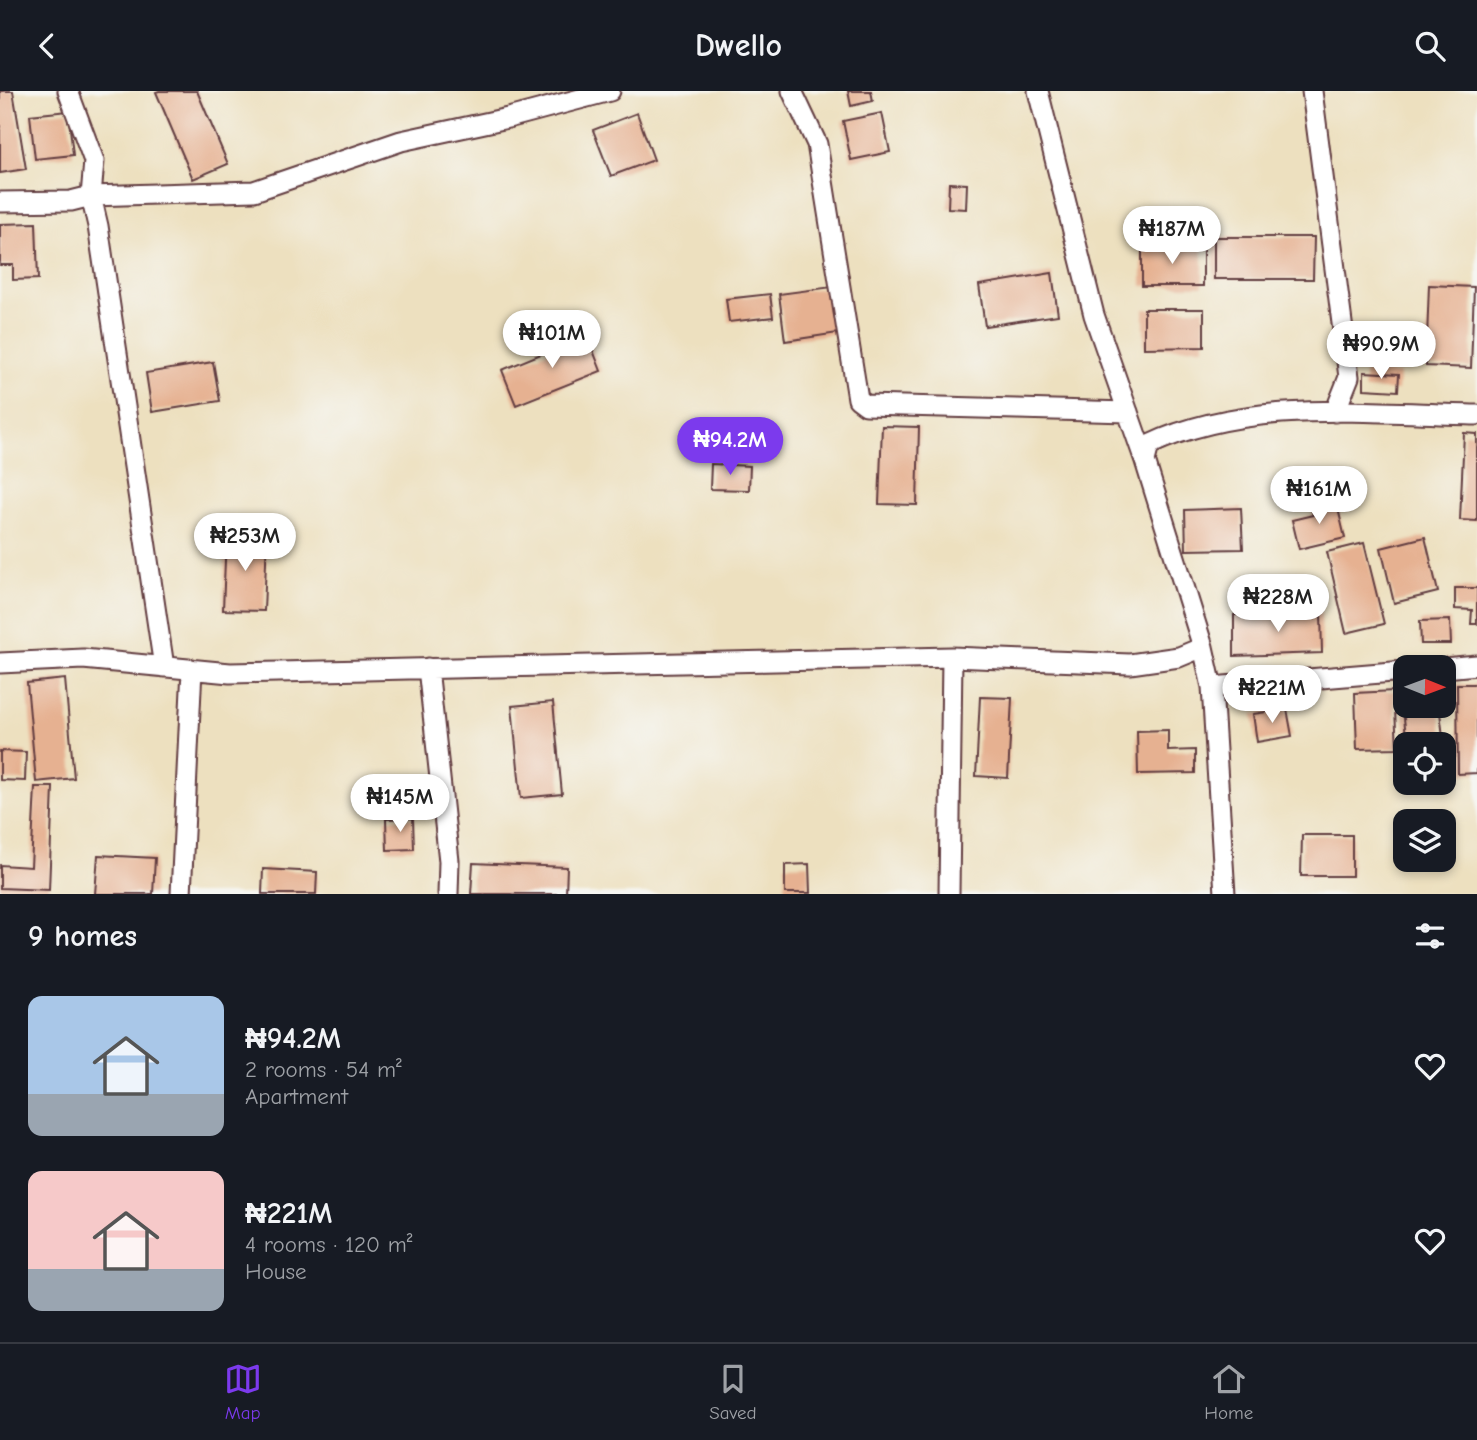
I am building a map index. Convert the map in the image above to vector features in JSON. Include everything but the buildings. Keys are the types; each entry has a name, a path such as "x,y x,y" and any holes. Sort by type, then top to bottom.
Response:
{"street":[{"path":"68,91 94,161 91,196 98,226 164,667"},
{"path":"0,202 254,191 401,141 508,118 610,91"},
{"path":"792,91 817,144 859,399 866,405 1128,412"},
{"path":"1038,91 1094,315 1145,461 1203,647 1212,687 1224,894"},
{"path":"1312,91 1349,377 1335,412"},
{"path":"1145,461 1149,445 1197,426 1298,412 1477,415"},
{"path":"0,663 83,659 230,673 952,657 1130,664 1179,657 1203,647"},
{"path":"949,894 952,657"},
{"path":"1456,667 1477,665"},
{"path":"428,668 449,861 448,894"},
{"path":"181,894 192,669"},
{"path":"1212,687 1393,672"}]}
